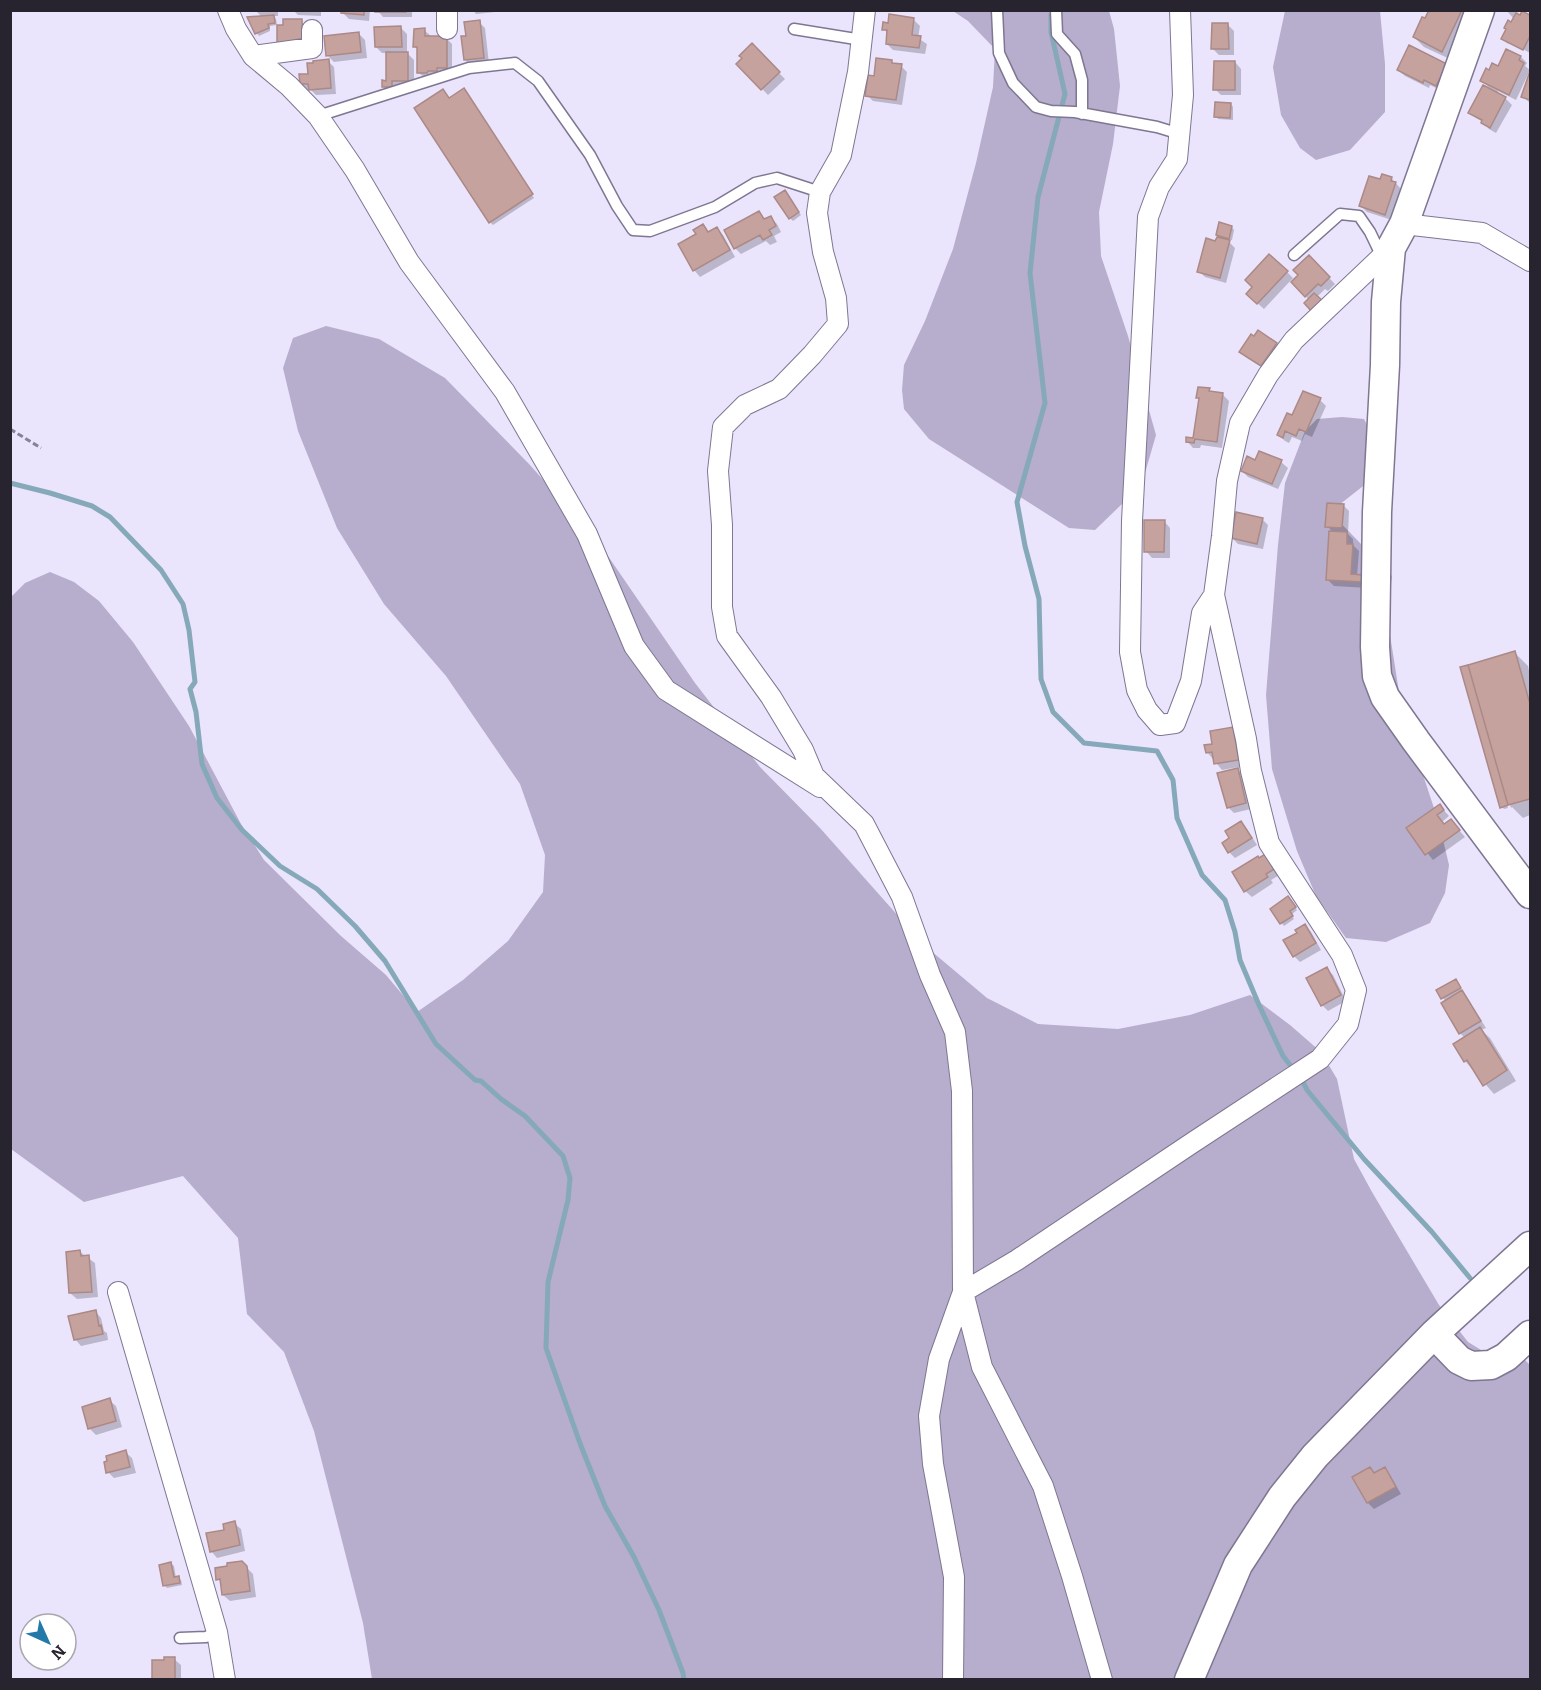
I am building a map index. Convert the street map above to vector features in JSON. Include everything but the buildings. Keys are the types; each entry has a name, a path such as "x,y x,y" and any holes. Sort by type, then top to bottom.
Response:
{"street":[{"path":"228,10 236,29 253,56 289,86 318,116 355,170 409,262 505,392 587,534 634,646 666,690 835,796"},
{"path":"865,10 858,72 841,155 820,192 817,213 823,252 836,298 838,324 779,389 745,405 723,427 718,471 722,525 722,607 727,636 771,696 803,750 814,776 864,824 902,897 930,975 955,1032 962,1091 963,1292 982,1367 1043,1486 1102,1680"},
{"path":"1180,10 1184,95 1177,159 1159,187 1148,217 1132,521 1130,652 1137,690 1147,710 1160,725 1175,723 1191,681 1202,613 1214,595"},
{"path":"1480,10 1392,243 1386,302 1377,512 1375,647 1377,676 1385,697 1530,894"},
{"path":"253,56 312,48 312,30"},
{"path":"953,1680 954,1576 933,1464 930,1416 939,1359 963,1292 1017,1260 1320,1059 1348,1024 1356,990 1342,955 1269,843 1251,771 1214,595 1227,481 1240,423 1268,375 1294,340 1392,243 1482,233 1530,261"},
{"path":"1189,1680 1238,1565 1282,1497 1315,1456 1434,1334 1530,1246"},
{"path":"118,1292 217,1632 225,1680"},
{"path":"1434,1334 1459,1360 1471,1366 1491,1365 1506,1357 1530,1335"}],"lane":[{"path":"997,10 999,53 1013,83 1036,107 1157,127 1180,134"},
{"path":"1056,10 1058,34 1075,54 1082,80 1079,113"},
{"path":"794,29 862,40"},
{"path":"318,116 469,68 514,63 538,81 590,155 617,206 633,230 650,231 716,207 755,183 777,178 820,192"},
{"path":"1294,255 1340,214 1359,216 1370,232 1392,243"},
{"path":"180,1638 206,1637 217,1632"}],"path":[{"path":"10,429 41,448"}],"shaded area":[{"path":"953,11 1109,11 1114,29 1120,86 1113,144 1099,212 1101,256 1128,336 1156,435 1145,473 1123,503 1095,530 1069,528 929,439 904,409 902,390 904,365 925,321 953,249 993,87 995,49 968,21"},
{"path":"1285,11 1380,11 1385,64 1385,112 1350,150 1316,160 1300,148 1281,115 1273,67"},
{"path":"326,326 379,339 445,378 529,464 597,540 695,683 760,767 820,828 924,945 987,998 1038,1024 1118,1029 1190,1015 1250,995 1321,1052 1337,1079 1354,1159 1439,1305 1468,1342 1486,1353 1511,1346 1530,1365 1530,1679 372,1679 363,1623 314,1431 284,1352 247,1314 238,1238 183,1176 84,1202 11,1149 10,598 25,583 50,572 74,582 99,601 133,642 189,726 241,824 264,860 341,936 386,975 417,1012 463,980 508,941 543,892 545,855 520,784 446,676 384,604 337,528 298,431 283,368 293,338"},
{"path":"1342,417 1364,419 1374,439 1367,483 1330,512 1392,576 1387,616 1399,692 1416,754 1439,823 1449,865 1445,893 1430,923 1386,942 1346,938 1316,896 1297,851 1272,769 1266,695 1285,483 1305,431 1317,419"}],"waterway":[{"path":"1051,15 1051,32 1065,94 1038,197 1030,273 1045,403 1017,502 1025,546 1039,599 1041,679 1053,712 1084,743 1157,751 1173,780 1177,818 1202,875 1225,900 1235,932 1240,960 1283,1056 1307,1090 1364,1159 1432,1232 1470,1278"},
{"path":"10,483 92,506 110,517 161,570 183,604 189,630 195,682 190,689 196,712 202,764 217,798 242,830 280,866 317,889 355,926 385,961 436,1044 475,1080 481,1081 525,1116 563,1156 570,1178 568,1200 548,1282 546,1348 605,1506 634,1557 659,1610 684,1680"}]}
